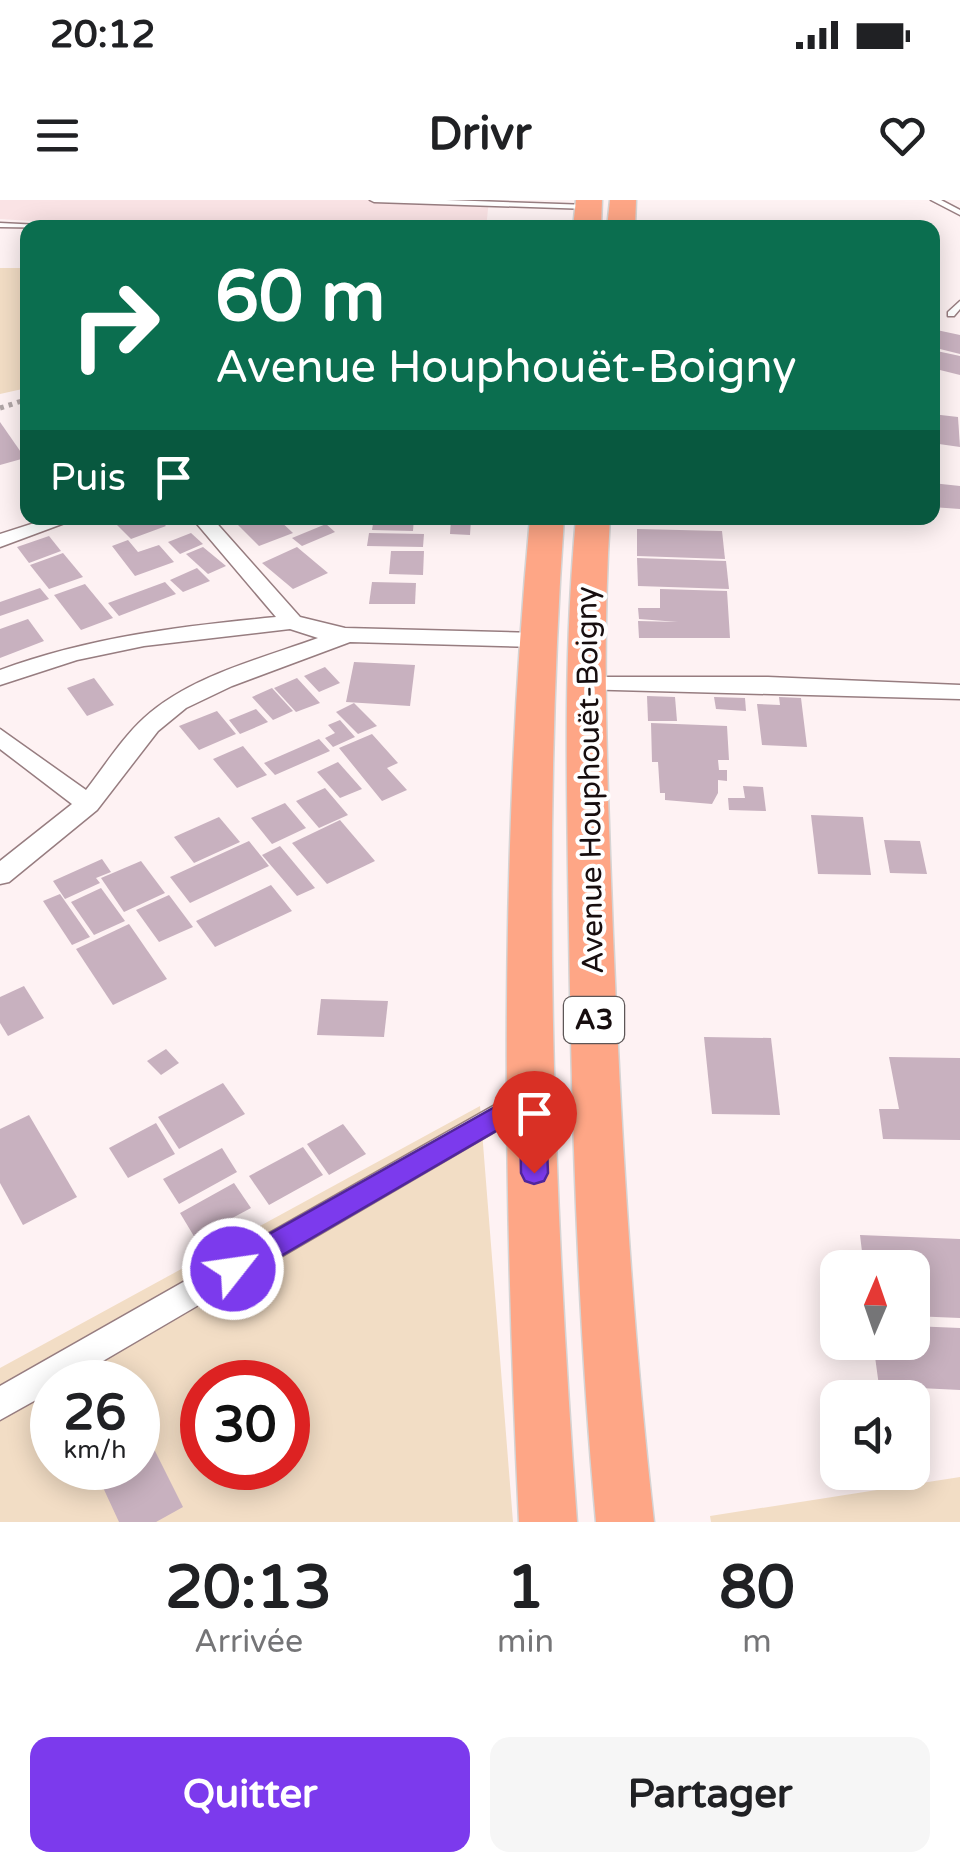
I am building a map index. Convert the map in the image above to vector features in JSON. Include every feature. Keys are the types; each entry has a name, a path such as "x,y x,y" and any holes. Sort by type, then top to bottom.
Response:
{"highway":[{"name":"Avenue Houphouët-Boigny","path":"546,525 536,640 530,862 540,1401 548,1522"},
{"name":"Avenue Houphouët-Boigny","path":"593,525 584,684 602,1224 625,1522"}],"street":[{"path":"0,541 47,525"},
{"path":"208,525 292,622 309,630 346,636 402,634 536,640"},
{"path":"0,678 50,657 118,640 292,622"},
{"path":"0,875 88,804 150,725 178,703 224,681 346,636"},
{"path":"584,684 768,684 960,692"},
{"path":"0,736 88,804"},
{"path":"0,1404 532,1096"}],"lane":[{"path":"374,200 588,211"},
{"path":"935,200 960,213"},
{"path":"951,314 960,304"}],"shaded area":[{"path":"0,200 489,200 487,220 0,219"},
{"path":"0,268 20,268 20,390 0,394"},
{"path":"480,1106 513,1522 0,1522 0,1368"},
{"path":"960,1477 960,1522 711,1522 710,1516 877,1490 930,1490 930,1482"}],"building":[{"path":"940,331 960,335 960,354 940,349"},
{"path":"940,352 960,356 960,375 940,370"},
{"path":"940,415 958,417 960,447 940,444"},
{"path":"0,422 20,451 20,459 0,465"},
{"path":"940,484 960,486 960,509 940,508"},
{"path":"117,525 166,526 131,539"},
{"path":"238,525 284,525 293,533 259,546"},
{"path":"324,525 335,532 302,546 292,538"},
{"path":"373,525 413,525 413,531 372,530"},
{"path":"451,525 471,525 470,535 450,534"},
{"path":"637,529 722,531 725,559 637,556"},
{"path":"191,533 203,544 180,554 168,542"},
{"path":"369,533 424,534 423,547 367,546"},
{"path":"49,536 61,551 29,563 17,547"},
{"path":"128,540 138,552 159,545 174,562 135,576 112,546"},
{"path":"203,547 226,566 208,574 186,554"},
{"path":"297,547 328,573 293,589 262,563"},
{"path":"391,551 424,551 423,575 389,574"},
{"path":"63,553 83,577 49,589 30,565"},
{"path":"637,558 726,561 729,589 638,586"},
{"path":"197,568 210,581 183,592 170,580"},
{"path":"165,582 176,594 119,616 108,603"},
{"path":"372,582 416,583 415,604 369,604"},
{"path":"85,584 113,618 81,630 54,595"},
{"path":"40,588 49,599 0,616 0,602"},
{"path":"660,589 727,591 730,638 639,638 638,621 678,622 639,619 638,608 660,608"},
{"path":"28,619 44,641 0,658 0,629"},
{"path":"354,662 415,665 410,706 346,702"},
{"path":"325,667 340,683 319,692 304,676"},
{"path":"94,678 114,705 87,716 67,688"},
{"path":"297,678 320,703 296,712 274,688"},
{"path":"272,688 293,711 273,720 252,697"},
{"path":"647,696 675,697 677,721 648,721"},
{"path":"714,697 745,698 746,711 716,709"},
{"path":"779,697 801,698 807,747 762,745 757,704 780,705"},
{"path":"354,703 377,726 358,734 336,712"},
{"path":"256,709 268,722 240,734 229,720"},
{"path":"217,711 236,734 199,750 179,726"},
{"path":"340,720 355,737 333,747 325,738 335,733 328,725"},
{"path":"651,723 727,726 729,760 718,760 719,770 727,770 727,781 718,780 718,793 712,804 665,800 665,793 660,793 658,762 652,762"},
{"path":"372,734 398,763 387,768 407,790 382,801 339,748"},
{"path":"319,739 330,751 275,775 264,763"},
{"path":"243,746 267,775 237,788 213,759"},
{"path":"338,762 362,789 340,798 317,772"},
{"path":"743,786 763,787 766,811 729,810 728,798 745,798"},
{"path":"325,788 348,815 319,828 296,801"},
{"path":"285,803 306,828 272,844 251,818"},
{"path":"811,815 863,817 871,875 818,874"},
{"path":"219,817 240,842 194,863 174,837"},
{"path":"340,820 375,861 327,884 292,843"},
{"path":"884,840 920,841 927,874 890,873"},
{"path":"249,841 269,866 190,903 170,877"},
{"path":"280,846 315,888 297,896 262,855"},
{"path":"102,859 111,872 96,878 100,883 65,899 53,881"},
{"path":"141,861 165,893 124,912 101,878"},
{"path":"271,885 292,911 215,947 196,921"},
{"path":"101,888 125,921 94,935 71,902"},
{"path":"60,894 90,937 72,945 43,901"},
{"path":"169,895 193,927 159,942 136,910"},
{"path":"129,924 167,979 113,1005 76,949"},
{"path":"24,986 44,1018 8,1036 0,1023 0,997"},
{"path":"321,999 388,1001 384,1037 317,1035"},
{"path":"704,1037 771,1038 780,1115 712,1114"},
{"path":"166,1049 179,1063 161,1075 147,1061"},
{"path":"889,1057 960,1058 960,1140 883,1139 879,1109 899,1109"},
{"path":"223,1083 245,1114 179,1149 158,1117"},
{"path":"29,1115 77,1197 23,1225 0,1183 0,1129"},
{"path":"156,1123 175,1154 128,1178 109,1148"},
{"path":"343,1124 366,1154 329,1175 307,1144"},
{"path":"303,1147 323,1175 269,1205 249,1176"},
{"path":"222,1148 237,1172 179,1204 163,1179"},
{"path":"234,1183 251,1208 195,1238 180,1213"},
{"path":"860,1235 960,1239 960,1318 930,1317 930,1250 862,1250"},
{"path":"930,1327 960,1328 960,1390 930,1389 930,1380 878,1380 875,1360 930,1360"},
{"path":"160,1461 183,1507 156,1522 119,1522 104,1490 160,1490"}],"route":[{"path":"233,1269 532,1096 534,1173"}]}
